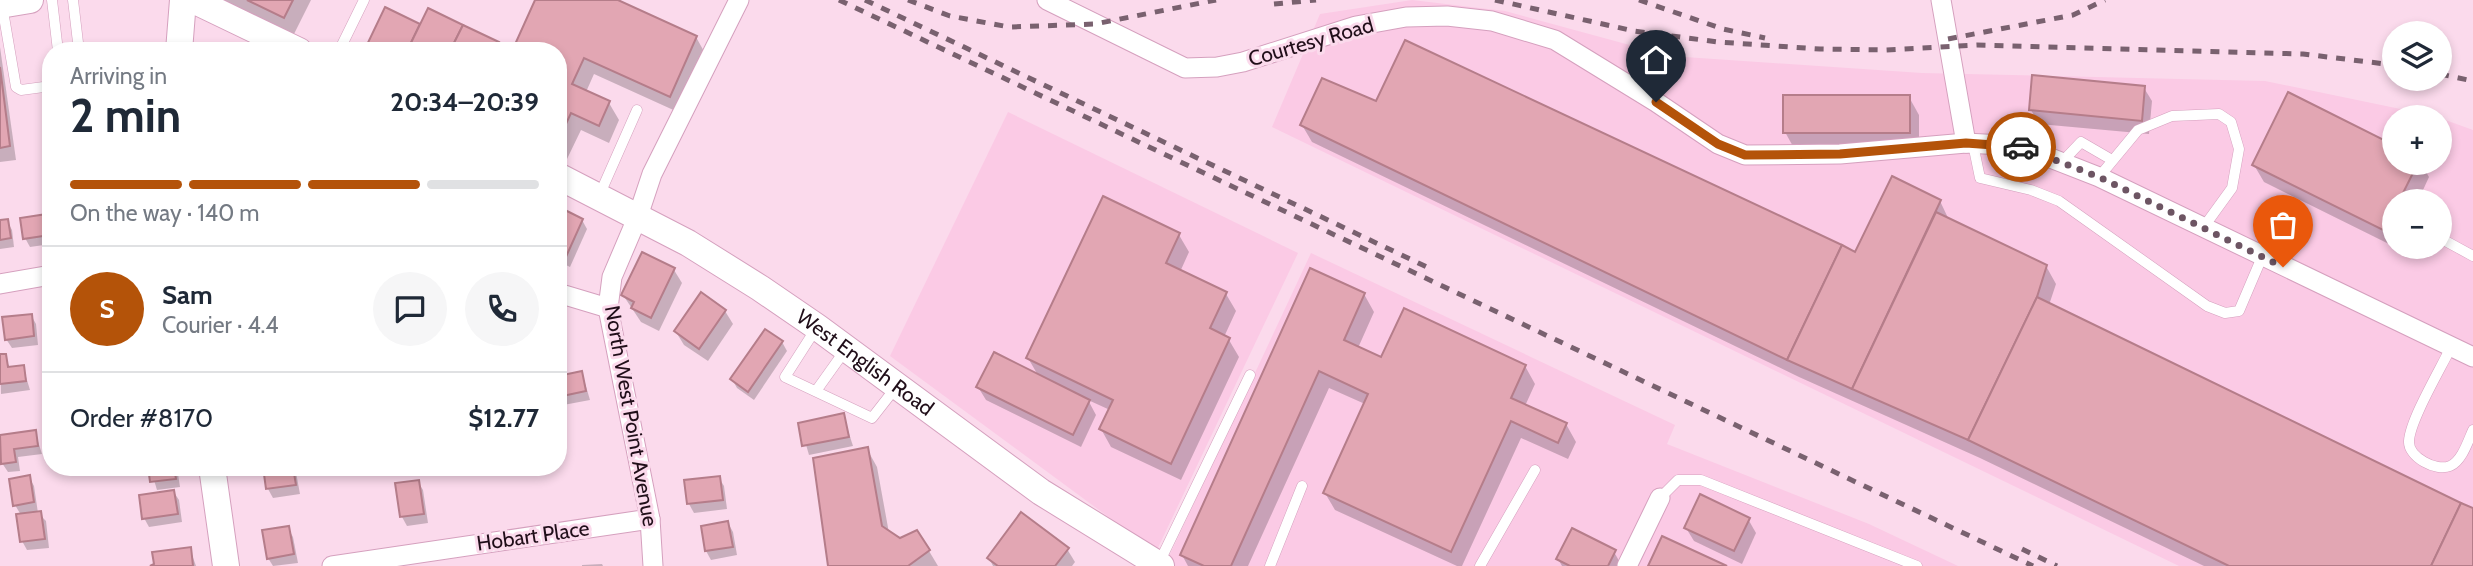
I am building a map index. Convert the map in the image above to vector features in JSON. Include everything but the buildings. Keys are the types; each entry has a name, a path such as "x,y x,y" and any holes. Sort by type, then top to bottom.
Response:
{"main road":[{"path":"177,42 183,0"},
{"path":"193,0 280,42"},
{"name":"West English Road","path":"567,180 688,243 817,327 1041,492 1150,563"},
{"path":"213,476 226,566"}],"street":[{"name":"North West Point Avenue","path":"653,566 650,519 608,308 612,277 638,216 652,174 739,0"},
{"name":"Courtesy Road","path":"1047,0 1072,5 1185,68 1243,62 1356,26 1406,17 1447,16 1492,21 1555,40 1718,144 1745,155 1840,154 1970,143 2020,146 2099,177 2473,357"},
{"path":"1941,0 1970,143"},
{"path":"0,284 42,277"},
{"path":"567,296 608,308"},
{"path":"1627,566 1660,498"},
{"name":"Hobart Place","path":"332,566 650,519"}],"lane":[{"path":"52,0 57,42"},
{"path":"73,0 78,42"},
{"path":"343,42 364,0"},
{"path":"12,2 16,87 21,90 42,87"},
{"path":"599,196 638,110"},
{"path":"2099,177 2137,130 2151,123 2196,113 2219,114 2231,122 2239,149 2232,188 2203,228"},
{"path":"2062,162 2081,142 2112,160"},
{"path":"1970,143 1980,178 2031,190 2059,201 2166,281 2207,306 2225,313 2239,311 2262,257"},
{"path":"2452,245 2473,256"},
{"path":"817,327 785,377 872,418 897,386"},
{"path":"2451,347 2409,442 2411,451 2420,460 2439,467 2450,466 2458,459 2473,430"},
{"path":"816,391 846,348"},
{"path":"1150,563 1250,374"},
{"path":"1480,566 1535,470"},
{"path":"1660,498 1678,480 1701,480 1917,566"},
{"path":"1270,566 1302,486"}],"shaded area":[{"path":"1412,0 1505,11 1670,56 1922,73 2265,81 2382,105 2382,175 2452,175 2452,122 2473,130 2473,566 2179,566 1272,127 1320,14"},
{"path":"1008,112 1298,253 1156,552 890,356"},
{"path":"1311,253 1675,425 1667,444 1869,524 1958,566 1172,566 1166,563"}],"railway":[{"path":"839,0 2033,566"},
{"path":"865,0 1431,269"},
{"path":"908,0 950,16 1009,27 1095,24 1216,0"},
{"path":"1274,4 1316,0"},
{"path":"1495,0 1634,31 1718,42 1820,49 1886,50 1977,45 2303,54 2382,64"},
{"path":"1639,0 1723,29 1765,38"},
{"path":"1948,39 2073,15 2105,0"},
{"path":"2452,77 2473,81"},
{"path":"2022,549 2057,566"}],"way so far":[{"path":"2021,147 2099,177 2283,267"}],"route":[{"path":"1656,102 1718,144 1745,155 1840,154 1966,143 2021,147"}]}
